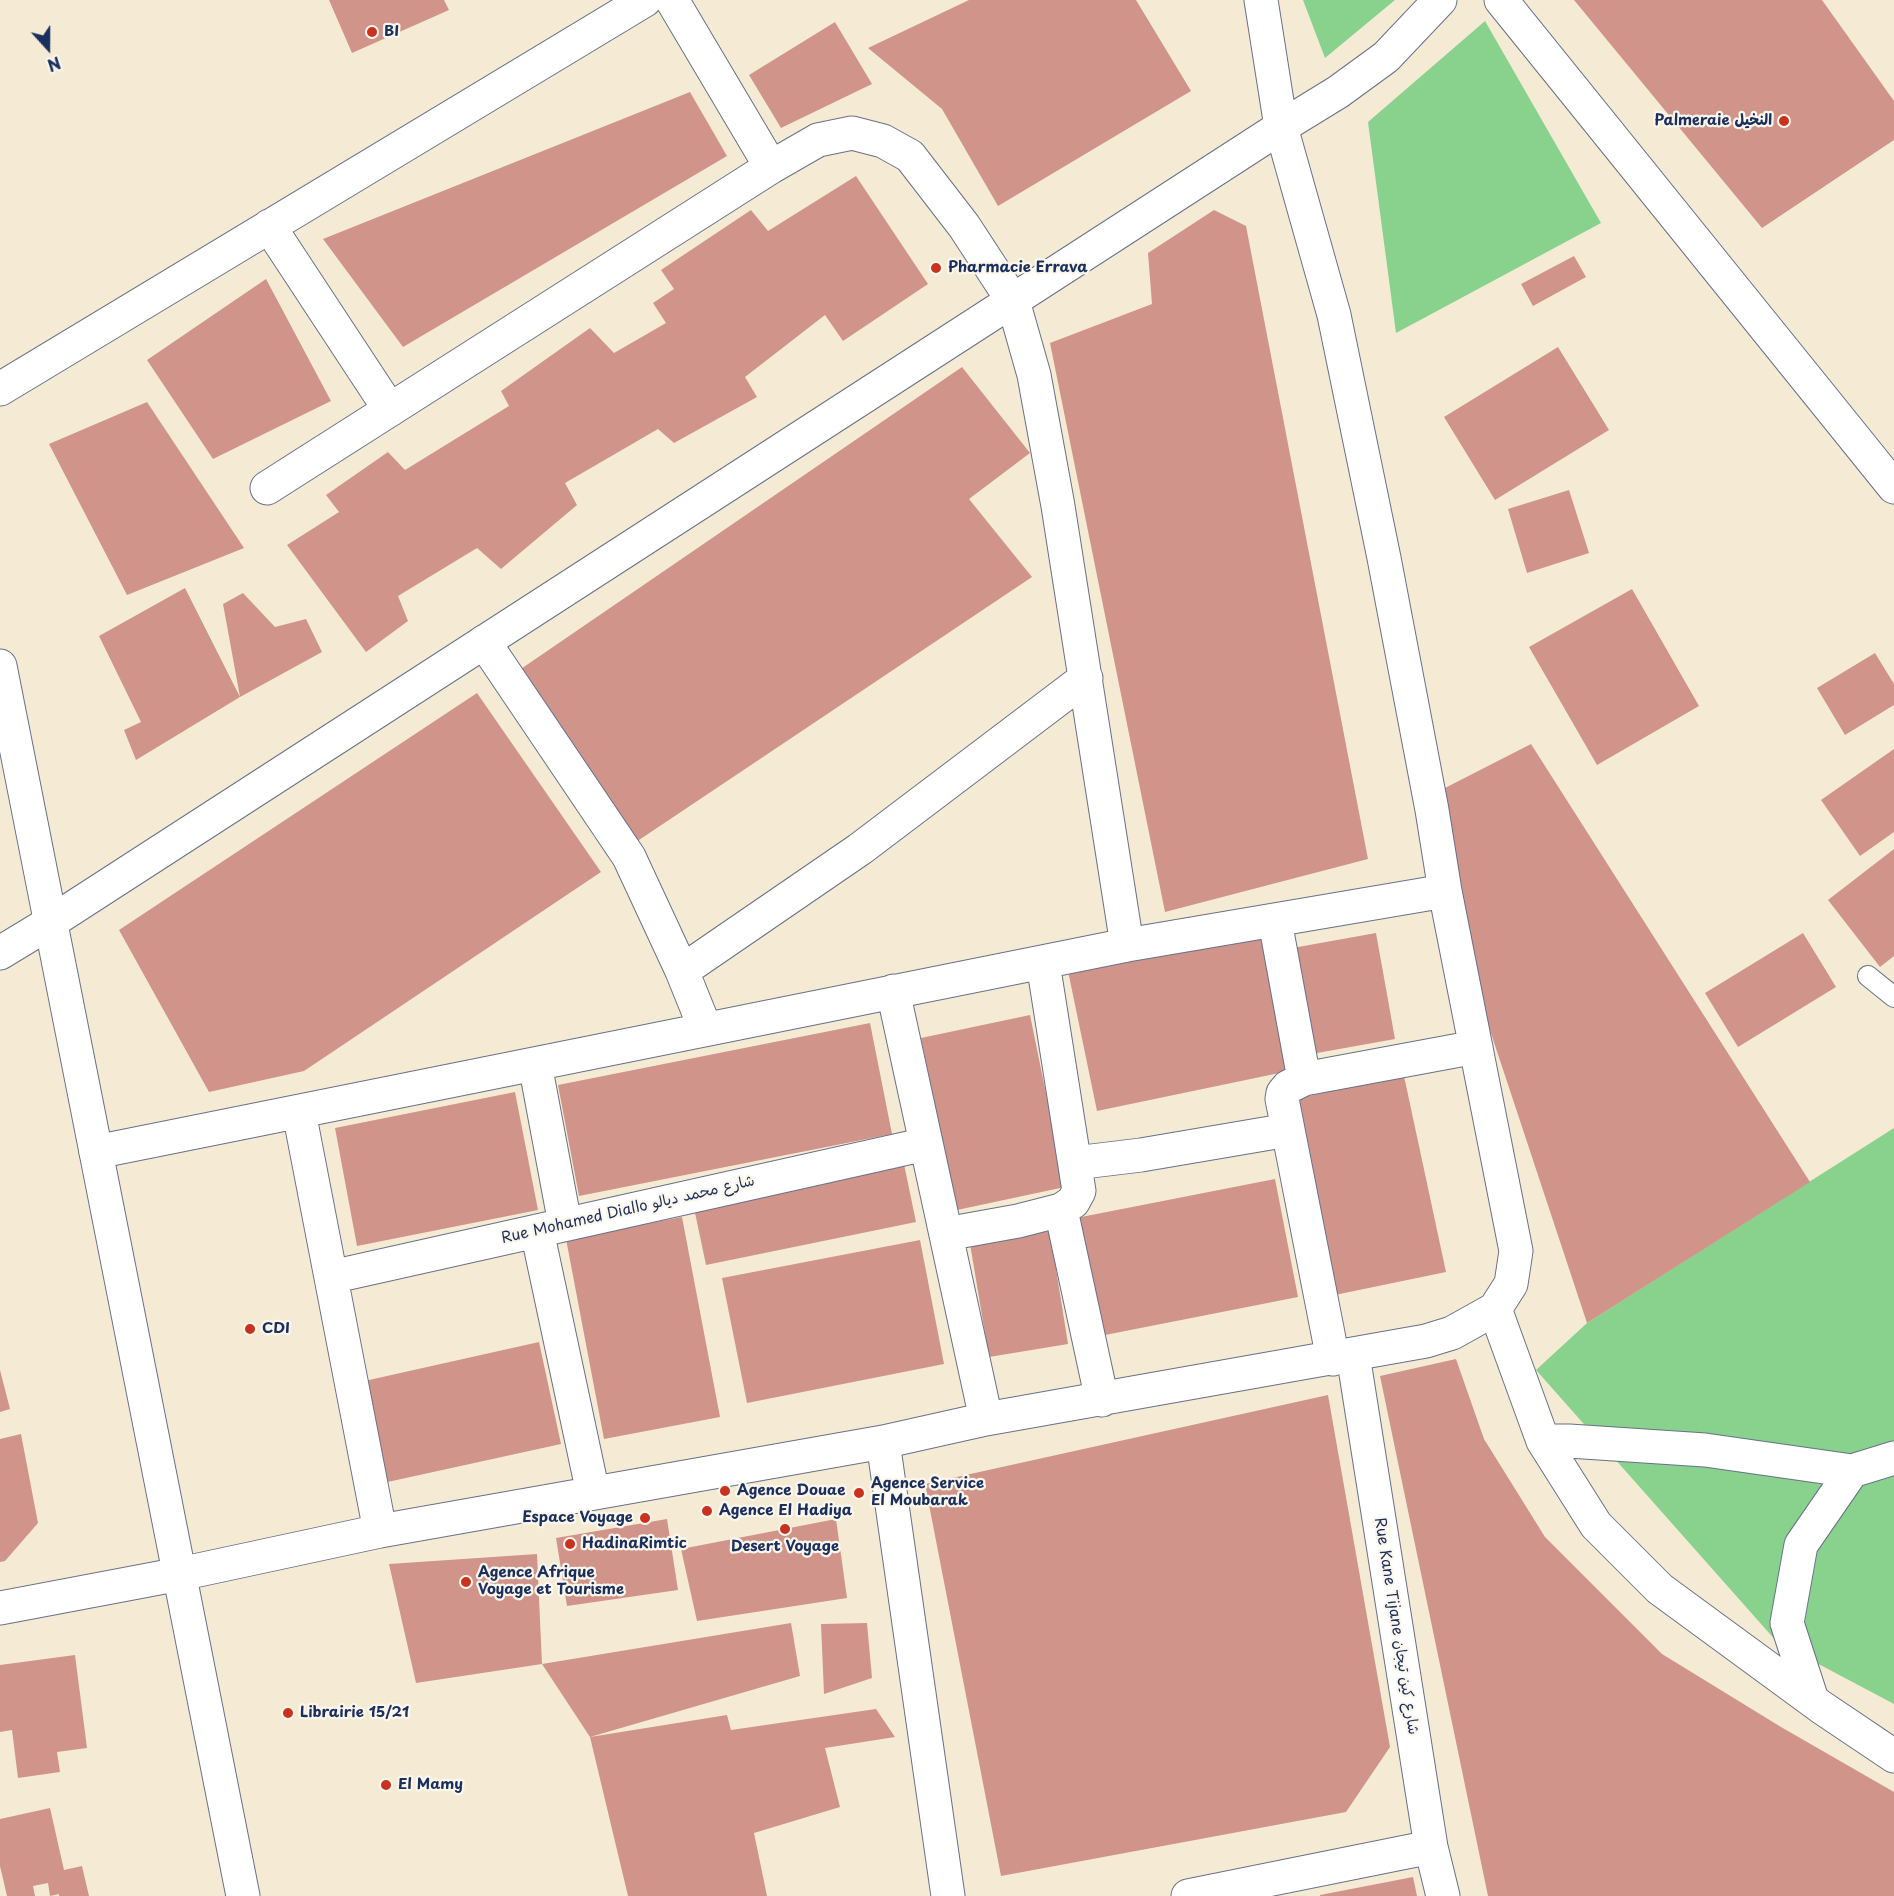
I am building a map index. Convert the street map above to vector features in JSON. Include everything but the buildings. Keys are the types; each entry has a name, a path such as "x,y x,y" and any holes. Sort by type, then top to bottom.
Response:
{"street":[{"path":"0,1608 180,1574 380,1531 883,1442 986,1419 1426,1341 1452,1333 1495,1309 1511,1284 1516,1251 1445,891 1432,810 1384,558 1334,315 1281,127 1261,0"},
{"path":"0,953 1338,92 1386,57 1440,0"},
{"path":"1501,0 1894,487"},
{"path":"0,389 269,226 650,1 771,167"},
{"path":"267,488 771,167 818,140 852,133 883,141 910,156 964,226 1013,301 1034,375 1058,506 1126,945"},
{"path":"269,226 390,410"},
{"path":"484,642 630,857 682,971 705,1028"},
{"path":"0,666 243,1896"},
{"path":"682,971 860,849 1086,678"},
{"path":"96,1152 1126,945 1445,891"},
{"path":"1275,921 1304,1080 1476,1047"},
{"path":"946,1234 1018,1221 1061,1210 1073,1202 1079,1191 1043,963"},
{"path":"894,991 986,1419"},
{"path":"535,1064 551,1228 593,1493"},
{"name":"Rue Kane Tijane شارع كين تيجان","path":"1304,1080 1288,1087 1282,1099 1343,1357 1431,1847 1443,1896"},
{"path":"298,1112 380,1531"},
{"path":"1076,1163 1141,1155 1288,1130"},
{"name":"Rue Mohamed Diallo شارع محمد ديالو","path":"331,1276 926,1144"},
{"path":"1061,1210 1102,1400"},
{"path":"1495,1309 1543,1441 1596,1525 1660,1589 1812,1700 1894,1756"},
{"path":"1543,1441 1705,1450 1852,1471 1894,1458"},
{"path":"883,1442 948,1896"},
{"path":"1812,1700 1788,1623 1791,1600 1801,1545 1852,1471"},
{"path":"1188,1896 1431,1847"}],"lane":[{"path":"1868,976 1894,997"}],"green space":[{"path":"1303,0 1395,0 1325,58"},
{"path":"1485,21 1601,223 1396,333 1368,122"},
{"path":"1894,1128 1894,1704 1777,1642 1536,1370 1587,1323"}],"place":[{"name":"BI","path":"372,32"},
{"name":"Palmeraie النخيل","path":"1784,121"},
{"name":"Pharmacie Errava","path":"936,268"},
{"name":"CDI","path":"250,1329"},
{"name":"Agence Douae","path":"725,1491"},
{"name":"Agence Service El Moubarak","path":"859,1493"},
{"name":"Agence El Hadiya","path":"707,1511"},
{"name":"Espace Voyage","path":"645,1518"},
{"name":"Desert Voyage","path":"785,1529"},
{"name":"HadinaRimtic","path":"570,1544"},
{"name":"Agence Afrique Voyage et Tourisme","path":"466,1582"},
{"name":"Librairie 15/21","path":"288,1713"},
{"name":"El Mamy","path":"386,1785"}]}
